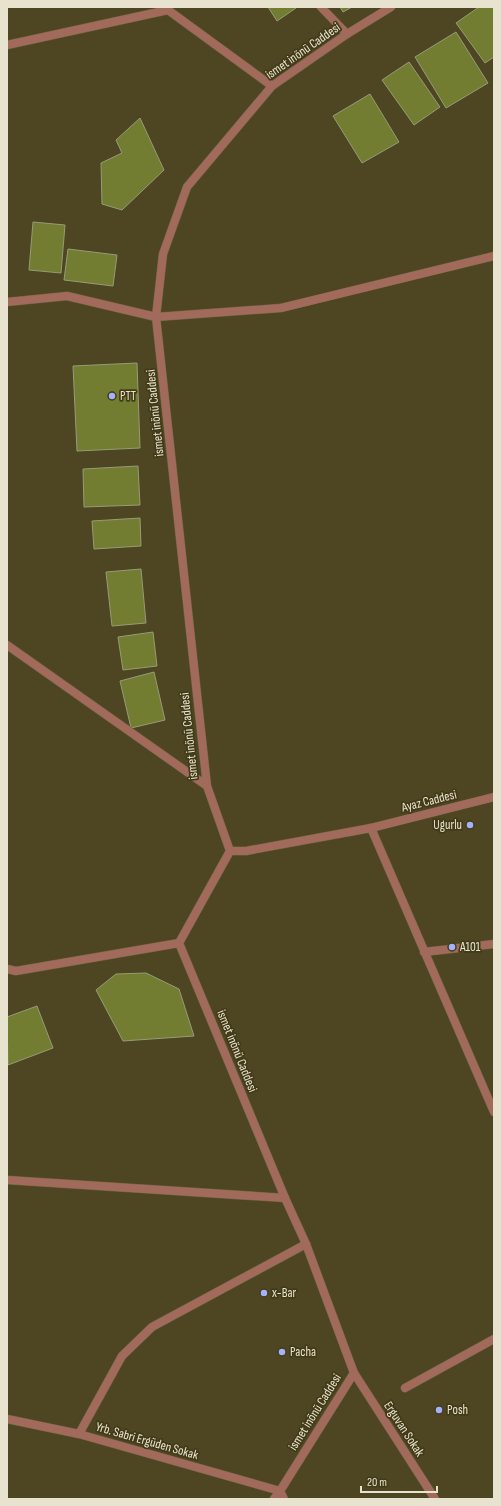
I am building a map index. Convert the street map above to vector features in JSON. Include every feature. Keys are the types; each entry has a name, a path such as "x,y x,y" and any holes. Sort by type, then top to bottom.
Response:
{"street":[{"path":"321,7 347,34"},
{"name":"ismet inönü Caddesi","path":"230,851 207,786 156,317 163,254 187,187 272,86 347,34 391,7"},
{"path":"7,45 168,9 272,86"},
{"path":"7,302 67,296 156,317 281,308 494,256"},
{"path":"7,646 207,786"},
{"name":"Ayaz Caddesi","path":"230,851 246,851 371,828 494,797"},
{"path":"371,828 494,1112"},
{"path":"7,969 16,971 179,943 230,851"},
{"name":"ismet inönü Caddesi","path":"179,943 285,1198 306,1244 354,1373 274,1499"},
{"path":"424,952 494,944"},
{"path":"7,1180 285,1198"},
{"path":"79,1434 122,1356 152,1327 306,1244"},
{"path":"405,1388 494,1339"},
{"name":"Erguvan Sokak","path":"354,1373 435,1499"},
{"name":"Yrb. Sabri Ergüden Sokak","path":"7,1419 79,1434 280,1491"},
{"path":"280,1491 284,1499"}],"building":[{"path":"268,7 296,7 296,8 277,21"},
{"path":"340,7 352,7 343,12"},
{"path":"479,7 494,7 494,57 485,63 456,23"},
{"path":"456,32 488,83 446,108 415,57"},
{"path":"409,62 440,107 414,125 382,80"},
{"path":"370,94 399,142 362,163 333,116"},
{"path":"140,118 164,170 122,210 102,204 101,163 122,153 116,140"},
{"path":"33,222 65,225 61,273 29,270"},
{"path":"68,249 117,255 113,286 64,280"},
{"path":"137,363 140,448 77,451 73,366"},
{"path":"138,466 140,505 84,507 83,469"},
{"path":"140,518 141,546 94,549 92,521"},
{"path":"141,569 146,623 112,626 106,572"},
{"path":"153,632 157,666 123,670 118,637"},
{"path":"154,672 165,720 131,728 120,681"},
{"path":"146,973 179,989 194,1036 123,1041 96,990 116,974"},
{"path":"37,1006 53,1048 8,1065 7,1017"}],"place":[{"name":"PTT","path":"112,396"},
{"name":"Ugurlu","path":"470,825"},
{"name":"A101","path":"452,947"},
{"name":"x-Bar","path":"264,1293"},
{"name":"Pacha","path":"282,1352"},
{"name":"Posh","path":"439,1410"}]}
